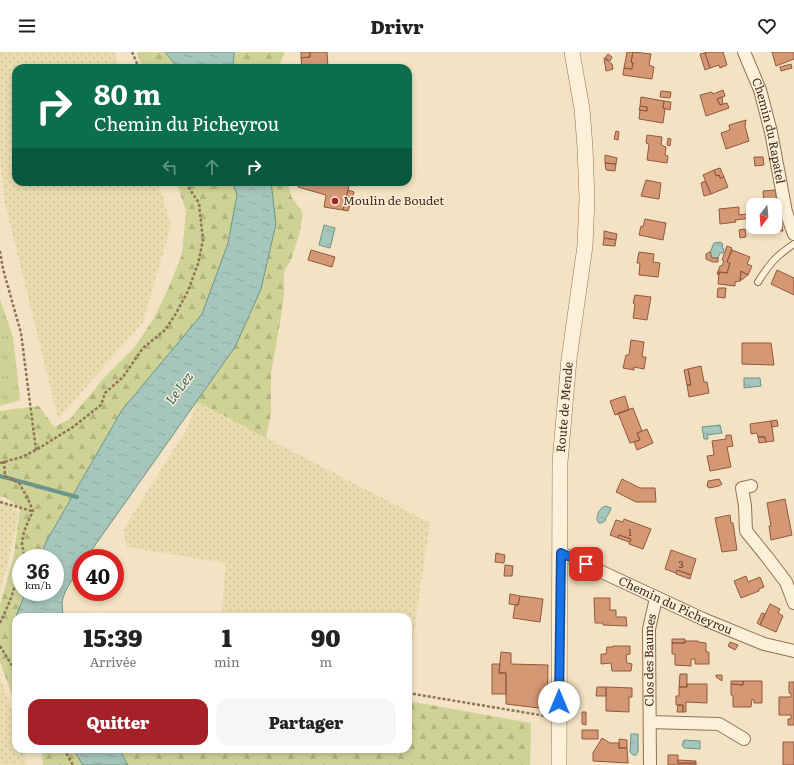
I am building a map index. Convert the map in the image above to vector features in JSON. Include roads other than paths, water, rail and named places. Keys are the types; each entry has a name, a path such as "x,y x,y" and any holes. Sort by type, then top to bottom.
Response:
{"street":[{"name":"Route de Mende","path":"559,765 561,553 560,462 570,359 585,246 587,199 582,109 572,52"},
{"name":"Chemin du Rapatel","path":"744,52 760,90 769,125 786,212 794,234"},
{"path":"751,486 742,488 745,506 746,531 786,582 794,603"},
{"name":"Chemin du Picheyrou","path":"561,553 656,598 764,644 794,651"},
{"name":"Clos des Baumes","path":"650,765 650,629 656,598"},
{"name":"Clos des Baumes","path":"650,722 719,724 744,739"}],"lane":[{"path":"758,282 769,265 779,254 794,244"}],"water":[{"path":"165,52 234,52 233,64 175,64"},
{"name":"Le Lez","path":"234,186 271,186 276,224 261,289 235,347 92,549 72,549 72,580 64,596 64,549 43,549 46,542 122,410 202,314 228,243 237,195"},
{"path":"324,225 335,228 330,248 319,245"},
{"path":"720,242 723,244 723,253 720,253 718,258 712,258 710,252 714,243"},
{"path":"744,378 760,378 761,386 744,388"},
{"path":"720,425 722,433 707,435 708,439 704,439 702,427"},
{"path":"606,506 611,508 605,521 599,523 597,520 598,513"},
{"path":"22,601 62,601 63,613 17,613"},
{"path":"631,734 638,734 638,752 636,755 633,755 630,752"},
{"path":"684,740 700,741 700,749 684,748 682,745"},
{"path":"76,753 121,753 128,765 83,765"}],"waterway":[{"path":"0,476 77,497"}],"place":[{"name":"Moulin de Boudet","path":"335,201"}]}
